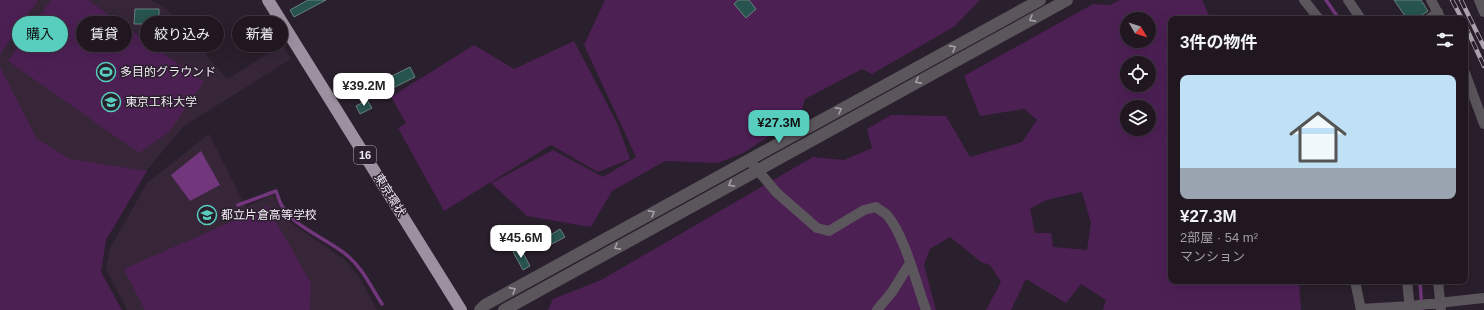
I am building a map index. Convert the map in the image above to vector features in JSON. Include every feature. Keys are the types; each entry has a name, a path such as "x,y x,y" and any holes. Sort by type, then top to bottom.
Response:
{"highway":[{"name":"東京環状","path":"268,0 461,310"}],"street":[{"path":"480,310 485,305 1040,0"},
{"path":"504,310 1067,0"},
{"path":"1304,0 1317,16"},
{"path":"1348,0 1359,16"},
{"path":"1431,0 1440,16"},
{"path":"1479,0 1484,12"},
{"path":"1468,82 1484,124"},
{"path":"749,160 777,193 817,228 829,231 864,210 876,208 886,214 897,232 910,263 926,310"},
{"path":"877,310 892,292 910,263"},
{"path":"1356,284 1361,310 1439,305 1484,298"},
{"path":"1407,284 1411,307"},
{"path":"1438,284 1439,305"}],"shaded area":[{"name":"東京工科大学","path":"0,0 151,0 166,8 173,16 140,16 140,52 204,52 225,77 229,78 271,52 286,52 291,59 184,126 116,207 0,235"},
{"path":"0,0 38,0 27,16 12,16 12,37 0,54"},
{"name":"多目的グラウンド","path":"51,0 88,0 111,16 76,16 76,52 132,52 132,31 140,37 140,52 162,52 204,82 169,132 139,153 8,61 14,52 68,52 68,16 40,16"},
{"path":"605,0 980,0 955,26 872,74 862,69 805,99 800,116 743,153 718,163 665,161 612,191 591,227 527,216 491,183 553,150 603,177 636,157 584,45"},
{"path":"1120,0 1202,0 1210,16 1168,16 1168,284 1299,284 1301,310 1103,310 1106,300 1081,284 1066,303 1026,279 1011,310 986,310 1001,282 990,265 981,262 950,237 930,249 924,265 936,310 548,310 553,299 601,280 813,157 844,160 872,148 867,129 891,115 946,116 970,157 1022,142 1037,120 1024,109 980,116 964,76 1093,4 1110,5","holes":["1082,192 1091,223 1087,250 1053,247 1051,233 1035,233 1030,209 1046,200"]},
{"path":"574,41 617,123 630,159 598,172 551,145 444,211 398,128 406,123 391,97 474,45 514,69"},
{"path":"0,67 37,139 70,159 147,171 106,240 101,272 122,310 0,310"},
{"name":"都立片倉高等学校","path":"209,134 246,207 274,194 280,208 290,222 345,260 359,277 377,310 127,310 106,269 110,248 147,183"},
{"path":"201,151 220,185 190,201 171,175"},
{"path":"267,206 311,283 310,310 145,310 124,269"}],"building":[{"path":"308,0 326,0 294,17 290,10"},
{"path":"738,0 749,0 756,9 746,18 734,4"},
{"path":"1394,0 1421,0 1428,11 1420,16 1405,16"},
{"path":"135,9 159,9 159,16 140,16 140,24 134,24"},
{"path":"410,67 415,77 391,89 386,79"},
{"path":"367,100 372,108 360,114 356,106"},
{"path":"560,229 565,237 550,245 546,238"},
{"path":"520,247 530,266 523,270 513,252"}],"waterway":[{"path":"1326,0 1337,16"},
{"path":"238,205 276,191 282,206 295,221 340,250 353,261 362,272 382,304"},
{"path":"1420,284 1422,310"}],"railway":[{"path":"1452,0 1460,16"},
{"path":"1461,0 1484,47"},
{"path":"1468,31 1484,66"}],"place":[{"name":"多目的グラウンド","path":"106,72"},
{"name":"東京工科大学","path":"111,102"},
{"name":"都立片倉高等学校","path":"207,215"}]}
